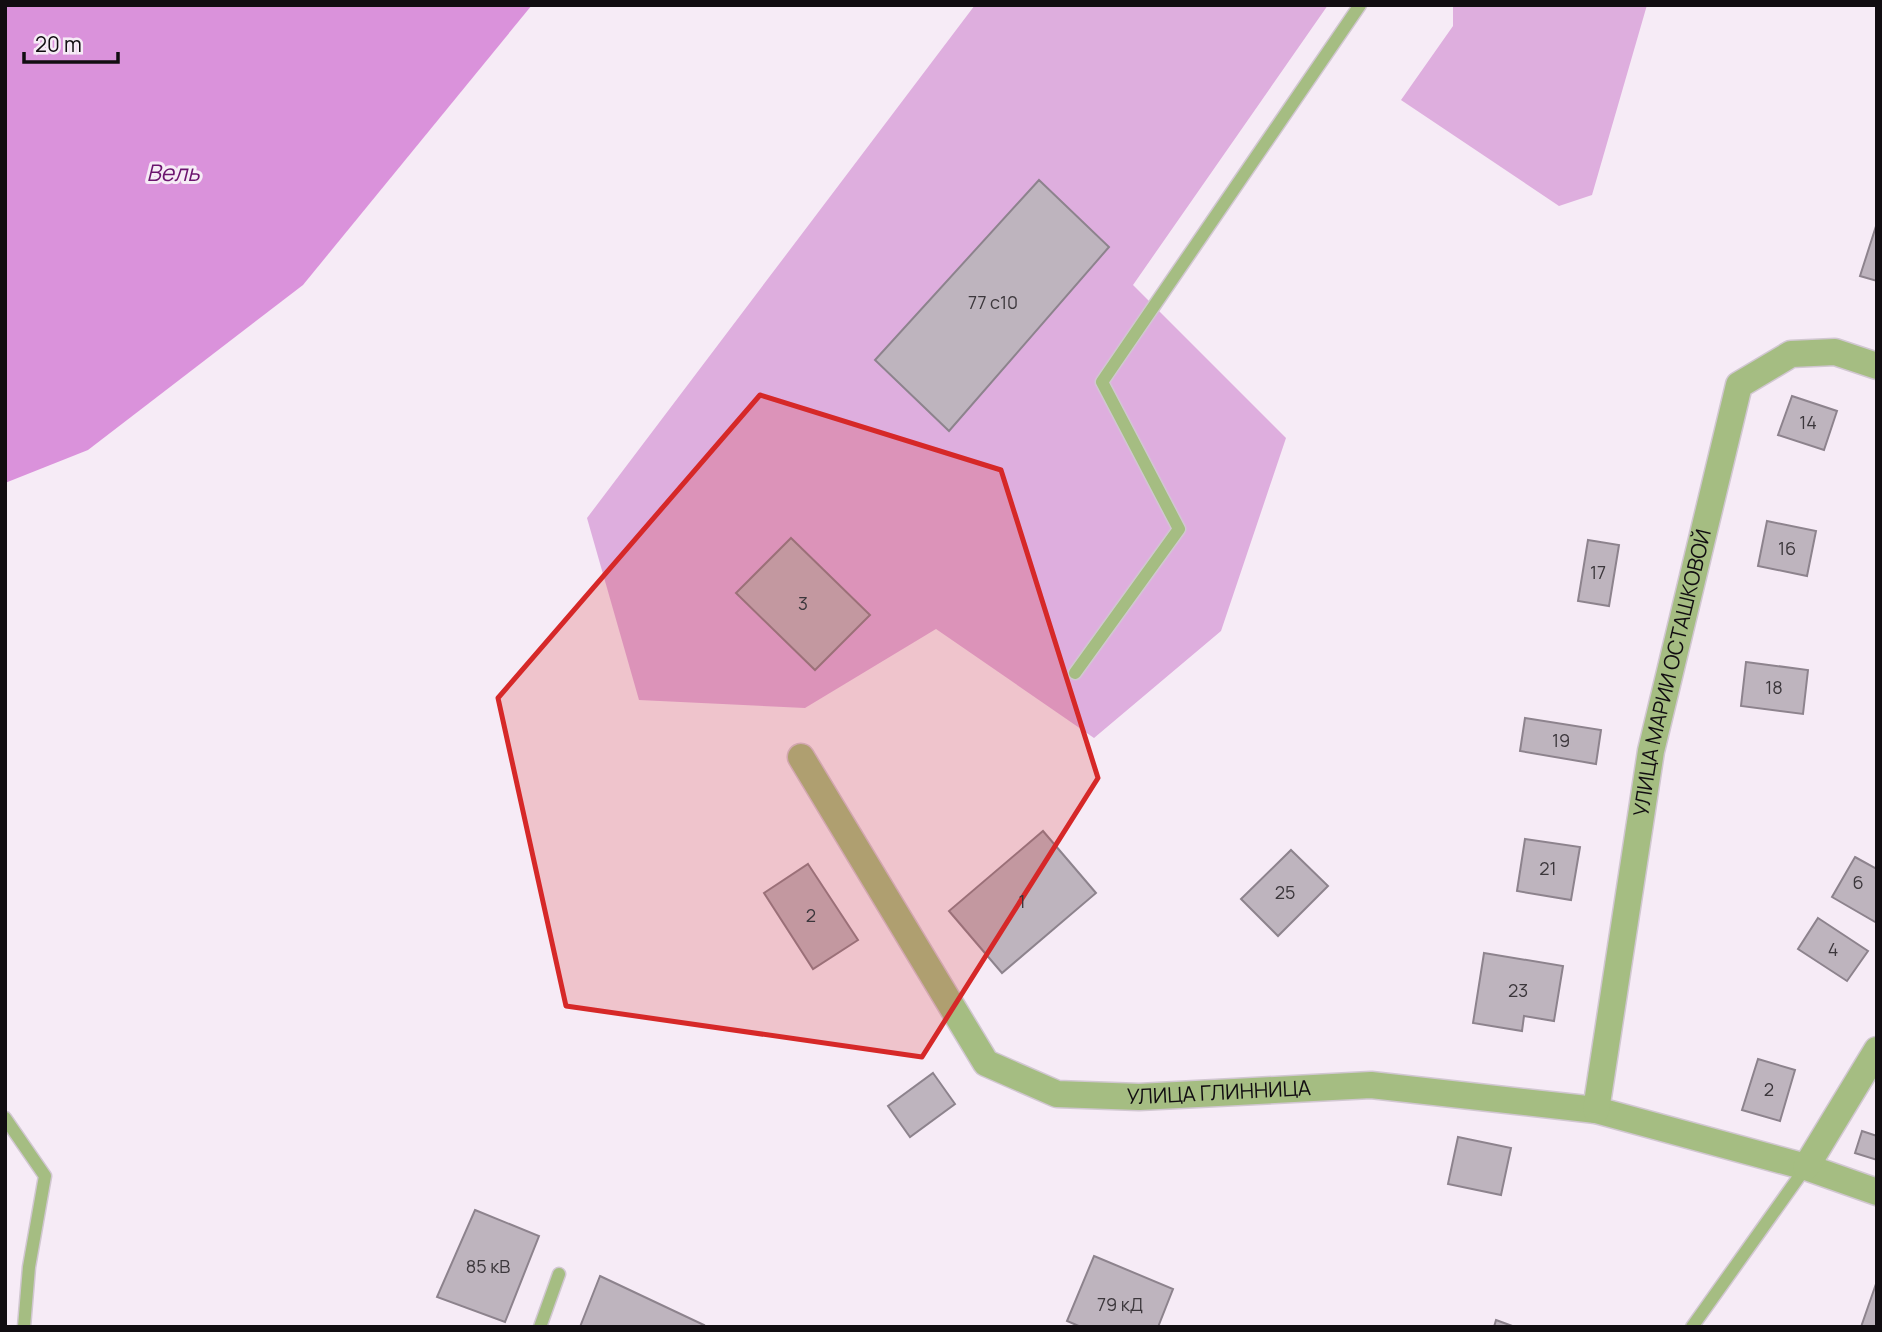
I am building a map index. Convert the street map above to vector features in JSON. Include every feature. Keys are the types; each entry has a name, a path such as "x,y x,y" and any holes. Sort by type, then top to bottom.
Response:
{"street":[{"name":"УЛИЦА МАРИИ ОСТАШКОВОЙ","path":"1596,1110 1651,751 1739,385 1791,354 1835,352 1877,366"},
{"name":"УЛИЦА ГЛИННИЦА","path":"802,757 986,1063 1057,1094 1139,1097 1371,1085 1596,1110 1806,1167 1877,1192"},
{"path":"1806,1167 1877,1050"}],"lane":[{"path":"1075,673 1179,529 1102,382 1360,5"},
{"path":"5,1118 45,1176 29,1267 24,1327"},
{"path":"1692,1327 1806,1167"},
{"path":"540,1327 559,1274"}],"highlighted area":[{"path":"760,395 1001,470 1098,778 922,1057 566,1006 498,698"}],"shaded area":[{"path":"975,5 1328,5 1133,285 1286,438 1221,631 1094,738 936,629 805,708 639,700 587,518"},
{"path":"1453,5 1647,5 1592,195 1559,206 1401,100 1453,26"}],"water":[{"name":"Вель","path":"532,5 303,285 88,450 5,483 5,7"}],"building":[{"path":"1039,180 1109,247 949,431 875,360"},
{"path":"1877,223 1877,281 1860,276"},
{"path":"1792,396 1837,411 1824,450 1778,435"},
{"path":"1767,521 1816,531 1807,576 1758,566"},
{"path":"791,538 870,615 815,670 736,593"},
{"path":"1588,540 1619,545 1609,606 1578,601"},
{"path":"1746,662 1808,670 1803,714 1741,706"},
{"path":"1525,718 1601,730 1596,764 1520,751"},
{"path":"1043,831 1096,893 1002,973 949,911"},
{"path":"1525,839 1580,847 1571,900 1517,891"},
{"path":"1291,850 1328,886 1278,936 1241,899"},
{"path":"1855,857 1877,869 1877,923 1832,897"},
{"path":"808,864 858,940 813,969 764,893"},
{"path":"1818,918 1868,951 1847,981 1798,949"},
{"path":"1484,953 1563,966 1554,1021 1524,1016 1522,1031 1473,1023"},
{"path":"1758,1059 1795,1070 1780,1121 1742,1110"},
{"path":"933,1073 955,1104 910,1137 888,1106"},
{"path":"1862,1131 1877,1136 1877,1160 1855,1153"},
{"path":"1458,1137 1511,1148 1501,1195 1448,1184"},
{"path":"475,1210 539,1236 505,1322 437,1297"},
{"path":"1094,1256 1173,1289 1158,1327 1081,1327 1067,1321"},
{"path":"600,1276 704,1325 580,1327"},
{"path":"1877,1281 1877,1327 1861,1327"},
{"path":"1496,1320 1515,1327 1494,1327"}]}
